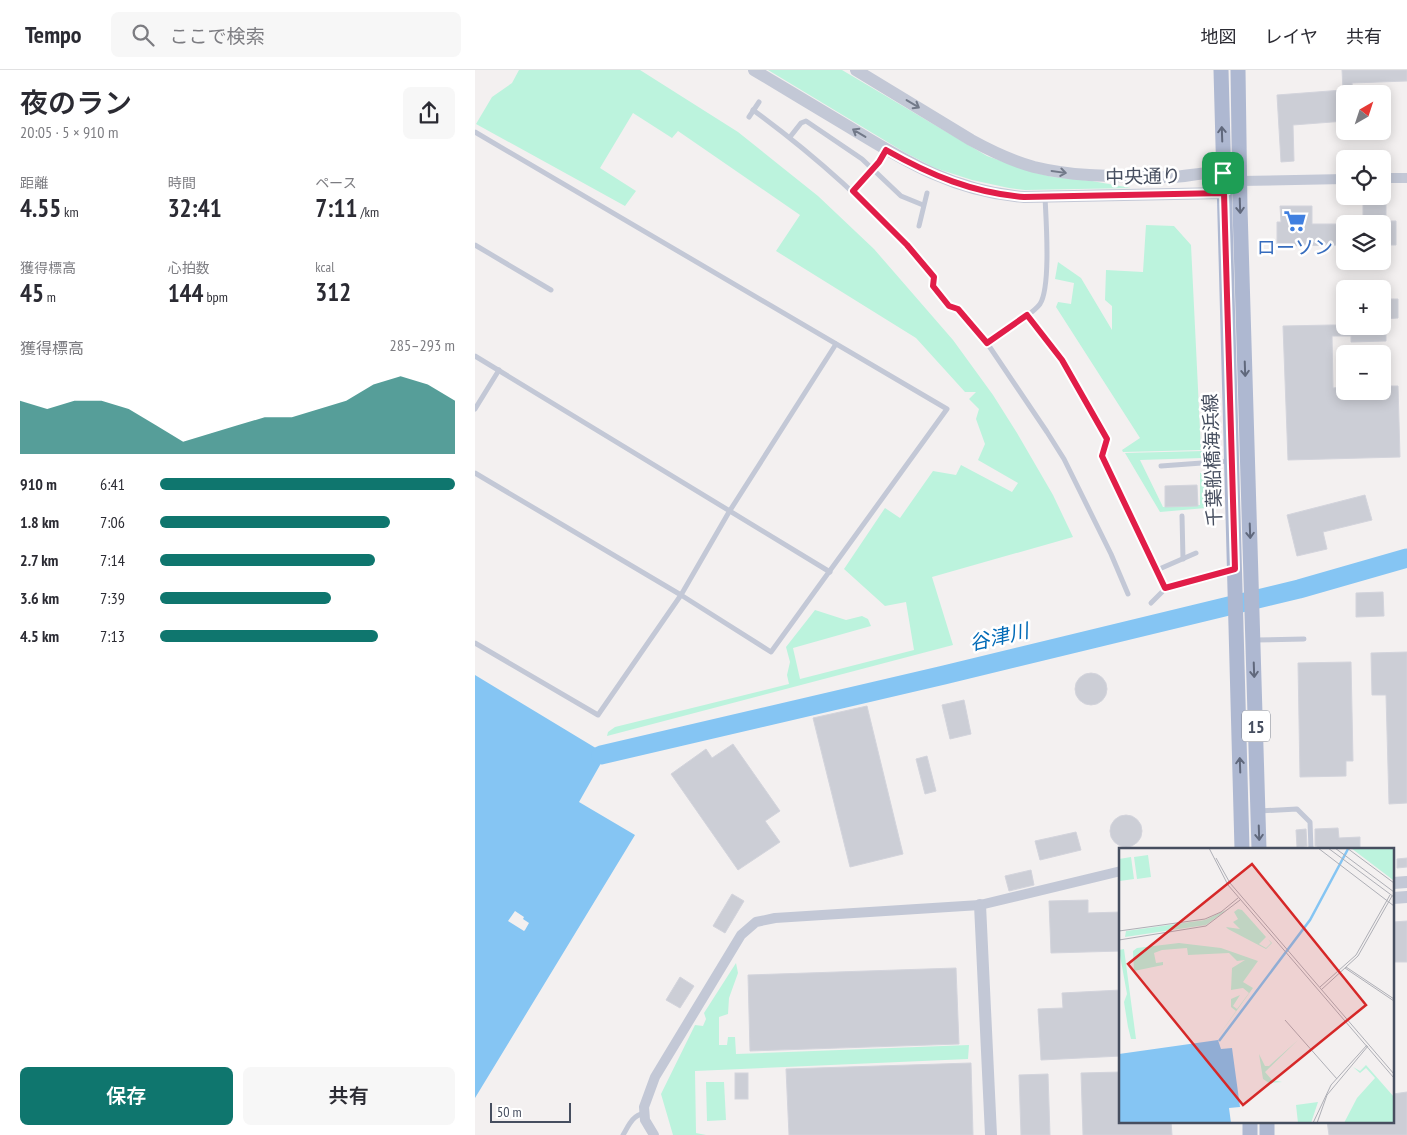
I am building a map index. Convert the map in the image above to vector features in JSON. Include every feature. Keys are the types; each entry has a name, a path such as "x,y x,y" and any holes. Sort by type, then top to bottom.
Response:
{"main road":[{"name":"千葉船橋海浜線","path":"1221,70 1242,848"},
{"name":"千葉船橋海浜線","path":"1238,70 1239,181 1259,848"},
{"path":"1250,1122 1250,1135"},
{"path":"1267,1122 1267,1135"}],"street":[{"name":"中央通り","path":"754,70 886,150 932,174 968,188 1005,196 1224,193"},
{"name":"中央通り","path":"856,70 989,150 1033,166 1089,176 1179,177 1223,173"},
{"path":"1223,173 1239,181 1336,179"},
{"path":"1391,178 1407,178"},
{"path":"1224,193 1239,181"},
{"path":"654,1135 645,1120 644,1113 647,1100 660,1069 741,935 756,922 775,918 981,905 1119,871"},
{"path":"1394,882 1407,882"},
{"path":"1394,898 1407,897"},
{"path":"981,905 991,1135"}],"lane":[{"path":"749,117 759,102"},
{"path":"753,110 790,137 853,191 907,245 934,277 933,286 949,306 958,309 987,343 1064,459 1111,554 1128,594"},
{"path":"790,137 801,123 805,121 862,159 901,196 923,205"},
{"path":"475,132 947,409 771,652 681,595 475,473"},
{"path":"853,191 886,150"},
{"path":"919,226 927,193"},
{"path":"987,343 1036,309 1043,298 1047,259 1045,196"},
{"path":"475,245 551,290"},
{"path":"1027,315 1062,360 1107,439 1102,456 1165,588"},
{"path":"475,643 598,715 681,595 729,512 836,344"},
{"path":"475,356 830,572"},
{"path":"475,409 499,370"},
{"path":"1161,466 1232,460"},
{"path":"1182,516 1183,559"},
{"path":"1157,570 1196,553"},
{"path":"1151,603 1165,588 1235,569"},
{"path":"1253,640 1304,639"},
{"path":"1258,811 1297,809 1310,822 1311,848"},
{"path":"623,1135 633,1118 644,1113"}],"green space":[{"path":"519,70 640,70 738,132 818,196 874,249 953,340 993,395 1017,433 1053,495 1073,537 932,577 953,645 607,736 608,732 615,727 789,684 787,675 790,662 786,647 815,610 846,620 862,616 868,619 871,626 793,648 800,679 914,650 906,602 885,606 844,569 885,508 900,518 933,471 956,475 961,465 1012,492 1018,483 978,460 985,444 976,419 979,409 969,399 976,392 965,392 916,338 776,251 800,215 678,131 672,138 633,113 600,168 636,191 625,206 476,124 492,97 512,83"},
{"path":"768,70 842,70 987,156 1032,172 1053,177 1131,188 1025,190 972,180 935,168 904,152"},
{"path":"1146,225 1174,226 1191,245 1201,450 1123,452 1122,450 1140,438 1056,307 1058,302 1071,304 1074,283 1055,279 1058,262 1081,278 1112,330 1112,306 1105,300 1106,270 1143,272"},
{"path":"1203,451 1202,458 1140,460 1163,507 1200,505 1200,473 1203,473 1206,508 1160,512 1125,453"},
{"path":"736,963 738,973 729,998 728,1014 719,1017 719,1045 727,1045 728,1037 735,1037 736,1054 969,1045 968,1059 695,1071 696,1133 706,1135 673,1135 661,1094 695,1025 703,1026 706,1019 704,1013"},
{"path":"706,1082 724,1082 726,1120 707,1121"}],"water":[{"path":"475,675 599,750 600,765 579,802 635,835 475,1098"}],"pier":[{"path":"515,911 529,923 524,931 508,921"}],"building":[{"path":"1342,70 1407,70 1407,81 1343,85"},
{"path":"1336,91 1336,122 1293,125 1294,161 1281,162 1277,95"},
{"path":"1363,205 1386,205 1386,215 1363,215"},
{"path":"1280,206 1312,206 1312,224 1336,224 1336,245 1277,246 1277,222 1281,222"},
{"path":"1391,221 1396,221 1396,245 1391,245"},
{"path":"1391,299 1398,299 1398,318 1391,318"},
{"path":"1336,325 1336,335 1386,335 1386,341 1351,342 1351,336 1332,336 1333,388 1336,388 1336,400 1391,400 1391,386 1398,386 1400,457 1288,460 1283,326"},
{"path":"1197,485 1198,506 1165,507 1165,486"},
{"path":"1365,495 1372,520 1323,532 1327,549 1297,556 1287,515"},
{"path":"1383,592 1384,616 1356,617 1356,593"},
{"path":"1407,652 1407,803 1389,804 1386,695 1372,695 1371,653"},
{"path":"1351,662 1353,761 1346,761 1346,776 1300,777 1298,663"},
{"path":"1091,673 1102,678 1107,689 1102,700 1091,705 1080,700 1075,689 1080,678"},
{"path":"964,700 971,734 950,739 942,705"},
{"path":"867,706 903,854 850,867 813,718"},
{"path":"733,744 780,811 765,821 780,842 738,870 671,774 706,749 712,758"},
{"path":"927,756 936,791 925,794 916,759"},
{"path":"1126,815 1137,820 1142,831 1137,842 1126,847 1115,842 1110,831 1115,820"},
{"path":"1338,828 1339,838 1360,837 1360,848 1317,848 1315,846 1315,829"},
{"path":"1306,829 1307,846 1297,847 1296,830"},
{"path":"1076,832 1081,850 1040,860 1035,841"},
{"path":"1407,858 1407,867 1397,868 1397,859"},
{"path":"1031,870 1034,885 1009,891 1005,876"},
{"path":"732,894 744,901 725,933 713,926"},
{"path":"1088,900 1088,913 1119,912 1119,951 1051,953 1049,901"},
{"path":"1407,921 1407,962 1394,962 1394,922"},
{"path":"956,968 959,1044 750,1051 748,975"},
{"path":"680,977 694,986 680,1008 666,1000"},
{"path":"1119,990 1119,1056 1041,1060 1038,1009 1063,1008 1062,993"},
{"path":"971,1063 973,1135 789,1135 786,1069"},
{"path":"1119,1072 1119,1122 1171,1122 1172,1135 1083,1135 1081,1073"},
{"path":"735,1073 748,1073 748,1099 735,1099"},
{"path":"1048,1074 1050,1135 1021,1135 1019,1075"},
{"path":"1407,1092 1407,1135 1329,1135 1327,1122 1394,1122 1394,1094"}],"waterway":[{"name":"谷津川","path":"601,755 944,675 1299,589 1407,558"}],"place":[{"name":"ローソン","path":"1295,221"}],"route":[{"path":"1223,173 1224,193 1005,196 968,188 932,174 886,150 879,162 853,191 907,245 934,277 933,286 949,306 958,309 987,343 1027,315 1062,360 1107,439 1102,456 1165,588 1235,569 1224,193 1239,181 1223,173"}]}
